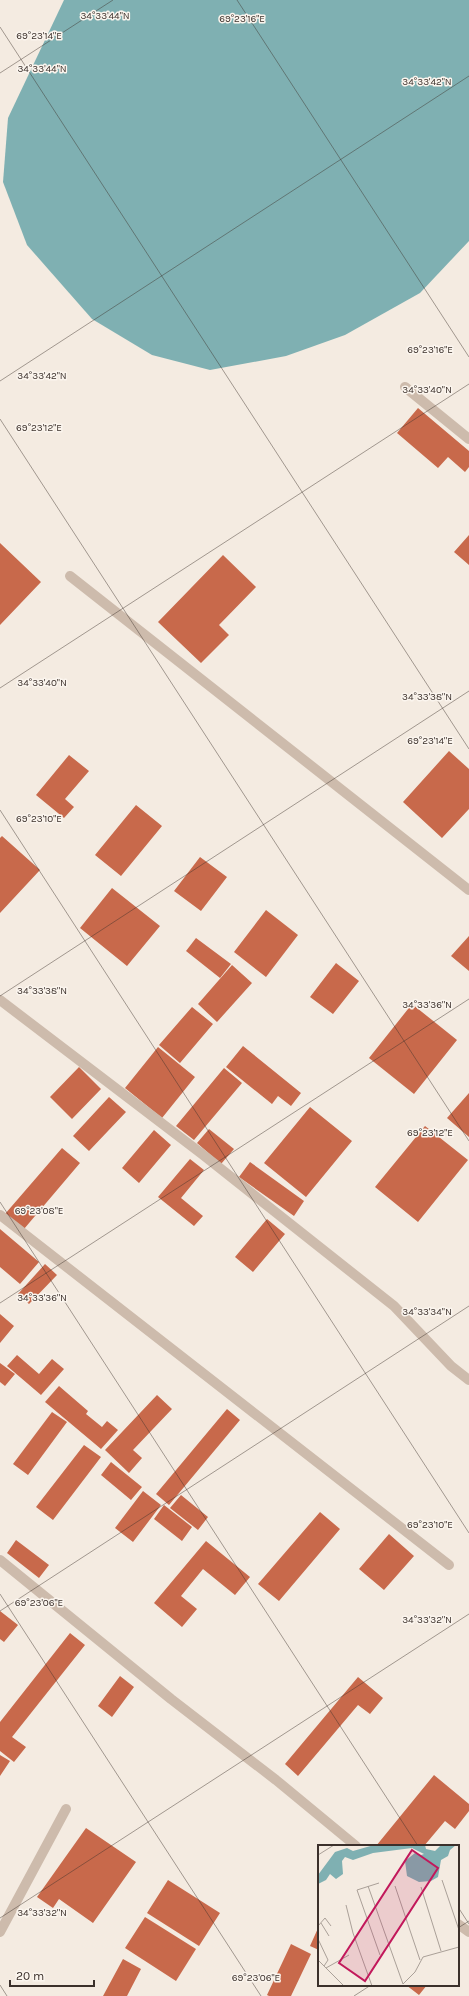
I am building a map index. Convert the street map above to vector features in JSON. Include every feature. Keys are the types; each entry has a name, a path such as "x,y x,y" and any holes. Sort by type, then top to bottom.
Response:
{"street":[{"path":"405,387 469,439"},
{"path":"70,576 469,890"},
{"path":"0,1000 202,1154 394,1306 451,1366 469,1380"},
{"path":"0,1215 449,1565"},
{"path":"0,1560 171,1698 276,1780 355,1845"},
{"path":"0,1932 66,1809"},
{"path":"459,1925 469,1932"}],"water":[{"path":"64,0 469,0 469,241 420,293 345,335 286,356 210,370 152,355 92,319 27,245 3,182 8,118"}],"building":[{"path":"418,408 469,451 469,467 465,472 448,457 438,468 397,433"},
{"path":"469,535 469,565 454,552"},
{"path":"0,543 41,582 0,625"},
{"path":"223,555 256,587 219,625 229,635 201,663 158,622"},
{"path":"449,751 469,769 469,809 442,838 403,802"},
{"path":"69,755 89,771 65,799 74,807 64,818 36,795"},
{"path":"136,805 162,826 121,876 95,855"},
{"path":"2,836 40,870 0,913 0,838"},
{"path":"200,857 227,877 201,911 174,891"},
{"path":"112,888 160,926 127,966 80,928"},
{"path":"266,910 298,935 266,977 234,952"},
{"path":"469,936 469,971 451,956"},
{"path":"196,938 231,964 220,978 186,951"},
{"path":"336,963 359,981 333,1014 310,997"},
{"path":"232,965 252,983 217,1022 198,1004"},
{"path":"412,1004 457,1040 414,1094 369,1058"},
{"path":"192,1007 213,1024 180,1063 159,1045"},
{"path":"243,1046 301,1093 291,1106 278,1096 272,1104 226,1067"},
{"path":"158,1047 195,1077 162,1118 125,1088"},
{"path":"79,1067 101,1089 72,1119 50,1097"},
{"path":"224,1068 242,1083 194,1140 176,1126"},
{"path":"469,1093 469,1137 447,1118"},
{"path":"109,1097 126,1112 89,1151 73,1136"},
{"path":"310,1107 352,1141 306,1197 264,1163"},
{"path":"425,1126 468,1160 418,1222 375,1187"},
{"path":"209,1129 234,1149 221,1164 197,1143"},
{"path":"154,1130 171,1145 139,1183 122,1168"},
{"path":"62,1148 80,1163 24,1229 5,1214"},
{"path":"190,1159 204,1170 181,1198 203,1216 194,1226 158,1197"},
{"path":"250,1162 304,1201 294,1216 239,1177"},
{"path":"267,1219 285,1234 253,1272 235,1257"},
{"path":"0,1229 39,1262 20,1284 0,1267"},
{"path":"45,1264 57,1275 29,1304 18,1294"},
{"path":"0,1314 14,1326 0,1343"},
{"path":"17,1355 39,1374 52,1359 64,1369 41,1395 7,1366"},
{"path":"0,1363 15,1374 5,1386 0,1382"},
{"path":"59,1386 88,1411 86,1414 102,1427 107,1421 118,1430 101,1449 45,1402"},
{"path":"157,1395 172,1409 133,1450 142,1458 129,1473 105,1450"},
{"path":"227,1409 240,1420 169,1505 156,1494"},
{"path":"52,1412 67,1422 28,1475 13,1464"},
{"path":"84,1445 101,1457 53,1520 36,1507"},
{"path":"111,1462 142,1487 131,1500 101,1475"},
{"path":"143,1491 161,1505 133,1542 115,1528"},
{"path":"181,1495 208,1517 198,1530 170,1508"},
{"path":"164,1505 192,1527 182,1541 154,1519"},
{"path":"320,1512 340,1529 279,1601 258,1584"},
{"path":"389,1534 414,1556 384,1590 359,1569"},
{"path":"16,1540 49,1565 39,1578 7,1553"},
{"path":"206,1541 250,1577 235,1595 203,1569 181,1596 197,1609 182,1627 154,1603"},
{"path":"0,1611 18,1625 4,1642 0,1639"},
{"path":"70,1633 85,1645 12,1737 26,1747 14,1762 0,1751 0,1722"},
{"path":"120,1676 134,1687 112,1717 98,1706"},
{"path":"358,1677 383,1698 370,1714 358,1705 298,1776 285,1764"},
{"path":"0,1755 10,1761 0,1776"},
{"path":"434,1775 469,1804 469,1811 455,1829 445,1821 425,1845 377,1845"},
{"path":"86,1828 136,1862 93,1923 59,1899 53,1908 37,1897"},
{"path":"168,1880 220,1913 199,1946 147,1913"},
{"path":"145,1917 196,1949 176,1981 125,1948"},
{"path":"318,1928 318,1950 310,1946"},
{"path":"291,1944 311,1954 291,1996 269,1996 267,1995"},
{"path":"123,1959 141,1969 127,1996 103,1996"},
{"path":"407,1986 426,1986 419,1995"}]}
